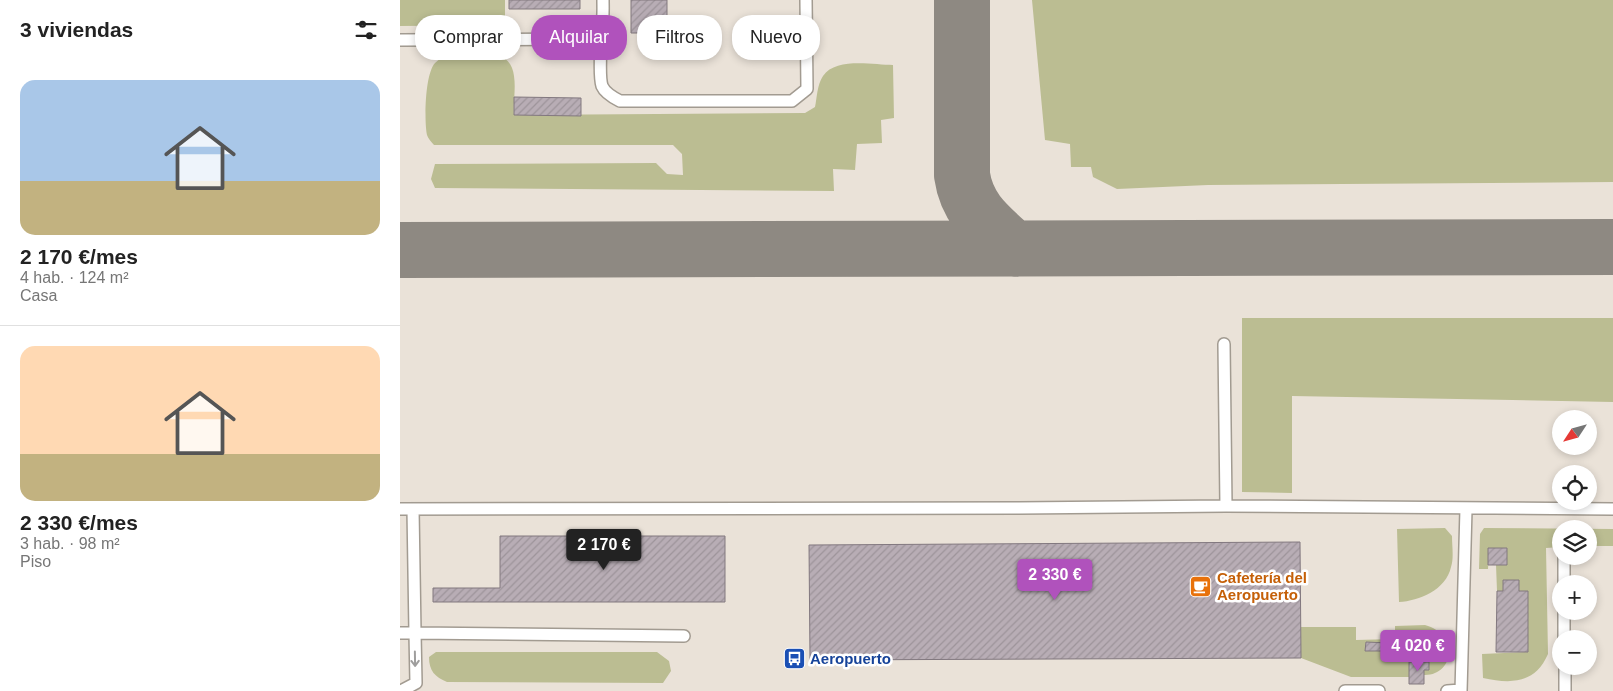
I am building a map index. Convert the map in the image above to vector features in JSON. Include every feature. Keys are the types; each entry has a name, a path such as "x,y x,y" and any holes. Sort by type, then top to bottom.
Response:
{"lane":[{"path":"603,0 603,15"},
{"path":"602,60 602,86 610,95 620,101 792,101 807,89 806,0"},
{"path":"400,40 531,39"},
{"path":"1224,344 1226,506"},
{"path":"400,508 1226,506 1613,509"},
{"path":"400,691 419,687 415,632 413,508"},
{"path":"1447,691 1461,691 1466,509"},
{"path":"400,633 684,636"},
{"path":"1565,675 1565,691"},
{"path":"1345,691 1379,691"}],"green space":[{"path":"400,0 505,0 505,15 415,15 415,26 400,26"},
{"path":"1032,0 1613,0 1613,182 1208,185 1117,189 1093,177 1091,167 1071,167 1070,144 1045,140"},
{"path":"439,60 507,60 512,67 514,76 514,115 805,113 815,107 820,83 823,76 829,70 837,66 855,63 893,65 894,118 881,120 882,143 857,144 855,170 833,169 834,191 435,188 431,179 435,164 656,163 667,174 683,175 682,154 673,145 434,145 427,136 426,98 429,77 435,63"},
{"path":"1242,318 1613,318 1613,402 1292,396 1292,493 1242,492"},
{"path":"1445,528 1452,536 1452,560 1444,582 1423,597 1399,602 1397,529"},
{"path":"1484,528 1552,529 1552,548 1546,548 1548,654 1543,664 1536,671 1521,680 1503,681 1483,678 1482,654 1528,652 1528,592 1519,591 1519,580 1503,580 1503,591 1497,591 1496,565 1507,565 1507,548 1489,548 1488,569 1479,569 1480,534"},
{"path":"1597,529 1613,529 1613,546 1597,546"},
{"path":"1425,625 1436,630 1444,637 1448,645 1449,654 1447,662 1434,674 1424,675 1424,670 1429,670 1429,662 1409,662 1409,677 1351,677 1301,658 1301,627 1356,627 1356,640 1395,639 1395,626"},
{"path":"436,652 657,652 669,661 671,671 663,683 447,682 436,676 430,666 429,657"}],"building":[{"path":"509,0 580,0 580,9 509,9"},
{"path":"631,0 667,0 667,15 637,15 637,33 631,33"},
{"path":"514,97 581,98 581,116 514,115"},
{"path":"500,536 725,536 725,602 433,602 433,588 500,588"},
{"path":"1300,542 1301,658 810,660 809,545"},
{"path":"1488,548 1507,548 1507,565 1488,565"},
{"path":"1503,580 1519,580 1519,591 1528,591 1528,652 1496,652 1497,591 1503,591"},
{"path":"1366,642 1388,643 1388,651 1365,651"},
{"path":"1409,662 1429,662 1429,670 1424,670 1424,684 1409,684"}],"taxiway":[{"path":"962,0 962,175 969,198 980,217 1014,249"},
{"path":"400,250 1613,247"}],"place":[{"name":"Cafetería del Aeropuerto","path":"1201,586"},
{"name":"Aeropuerto","path":"794,658"}]}
